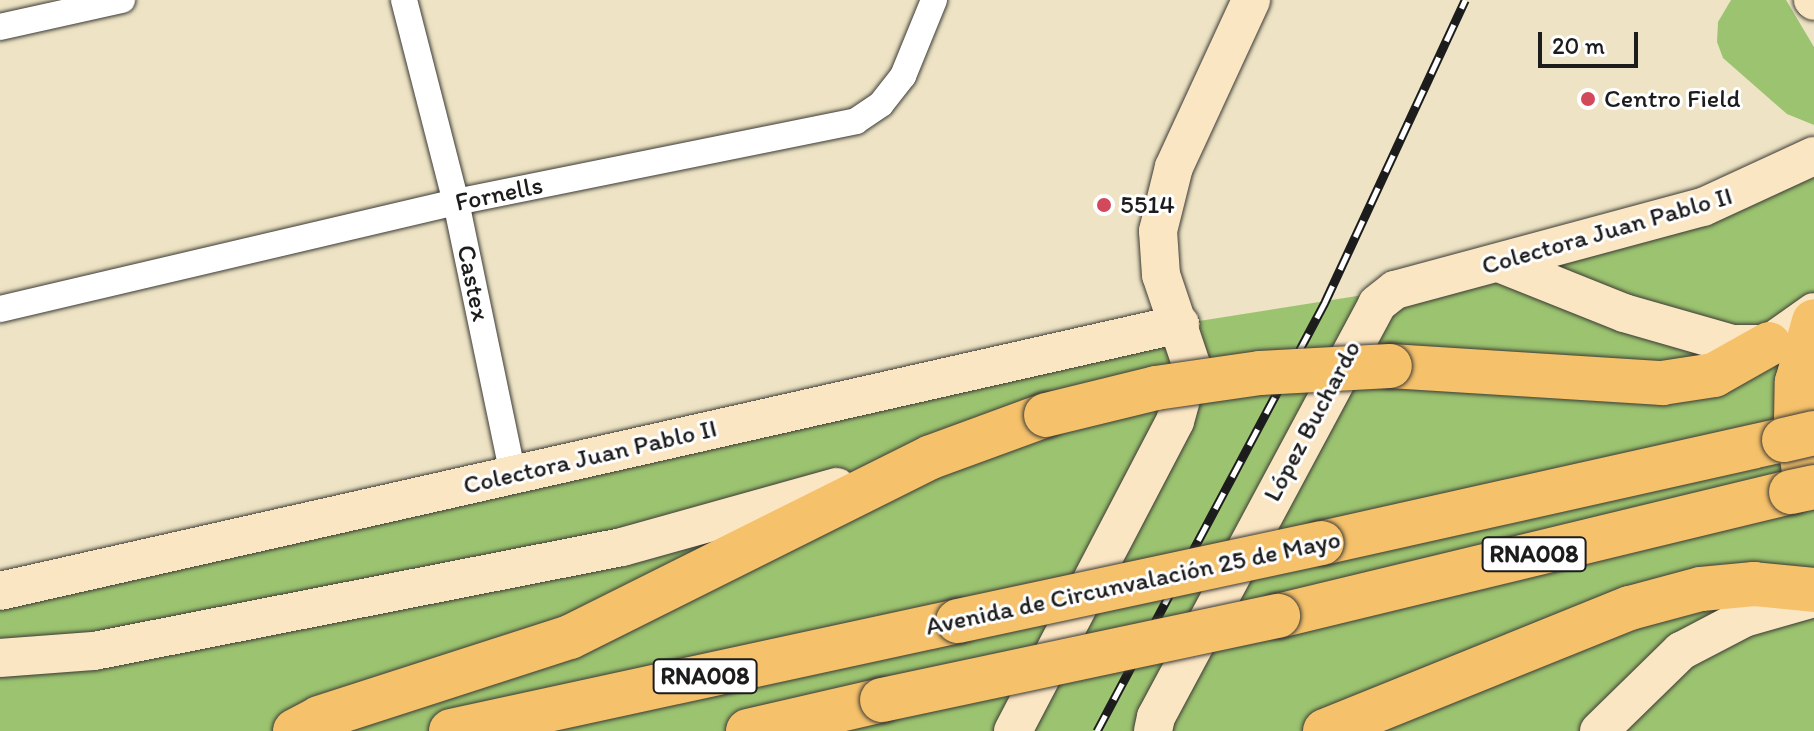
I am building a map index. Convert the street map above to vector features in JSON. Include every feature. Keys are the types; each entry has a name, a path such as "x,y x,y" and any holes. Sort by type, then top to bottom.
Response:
{"highway":[{"path":"1806,493 1796,421 1797,382 1814,321"},
{"path":"295,731 319,718 570,637 931,457 1046,415 1156,388 1260,373 1390,366 1662,383 1714,375 1769,344"},
{"name":"Avenida de Circunvalación 25 de Mayo","path":"451,731 1799,437"},
{"name":"RNA008","path":"748,731 1278,616 1806,493"},
{"path":"1325,731 1630,608 1701,589 1754,584 1814,590"}],"main road":[{"path":"1013,731 1175,421 1191,364 1161,275 1158,231 1174,167 1251,0"},
{"name":"Colectora Juan Pablo II","path":"1395,290 1703,207 1814,156"},
{"path":"1499,263 1552,279 1624,313 1732,344 1769,344 1814,312"},
{"name":"López Buchardo","path":"1153,731 1156,717 1366,319 1395,290"},
{"name":"Colectora Juan Pablo II","path":"0,591 1180,324"},
{"path":"0,658 109,649 622,547 772,509 931,457"},
{"path":"1599,731 1681,651 1744,618 1814,598"}],"street":[{"path":"0,27 94,3 122,0"},
{"name":"Castex","path":"404,0 456,202 513,475"},
{"name":"Fornells","path":"0,309 456,202 856,121 881,104 903,76 934,0"}],"green space":[{"path":"1731,0 1786,0 1814,47 1814,125 1787,114 1723,58 1717,42 1718,22"},
{"path":"1814,156 1814,731 0,731 0,591 1180,324 1395,290"}],"railway":[{"path":"1097,731 1325,302 1465,0"}],"place":[{"name":"Centro Field","path":"1588,99"},
{"name":"5514","path":"1104,205"}]}
